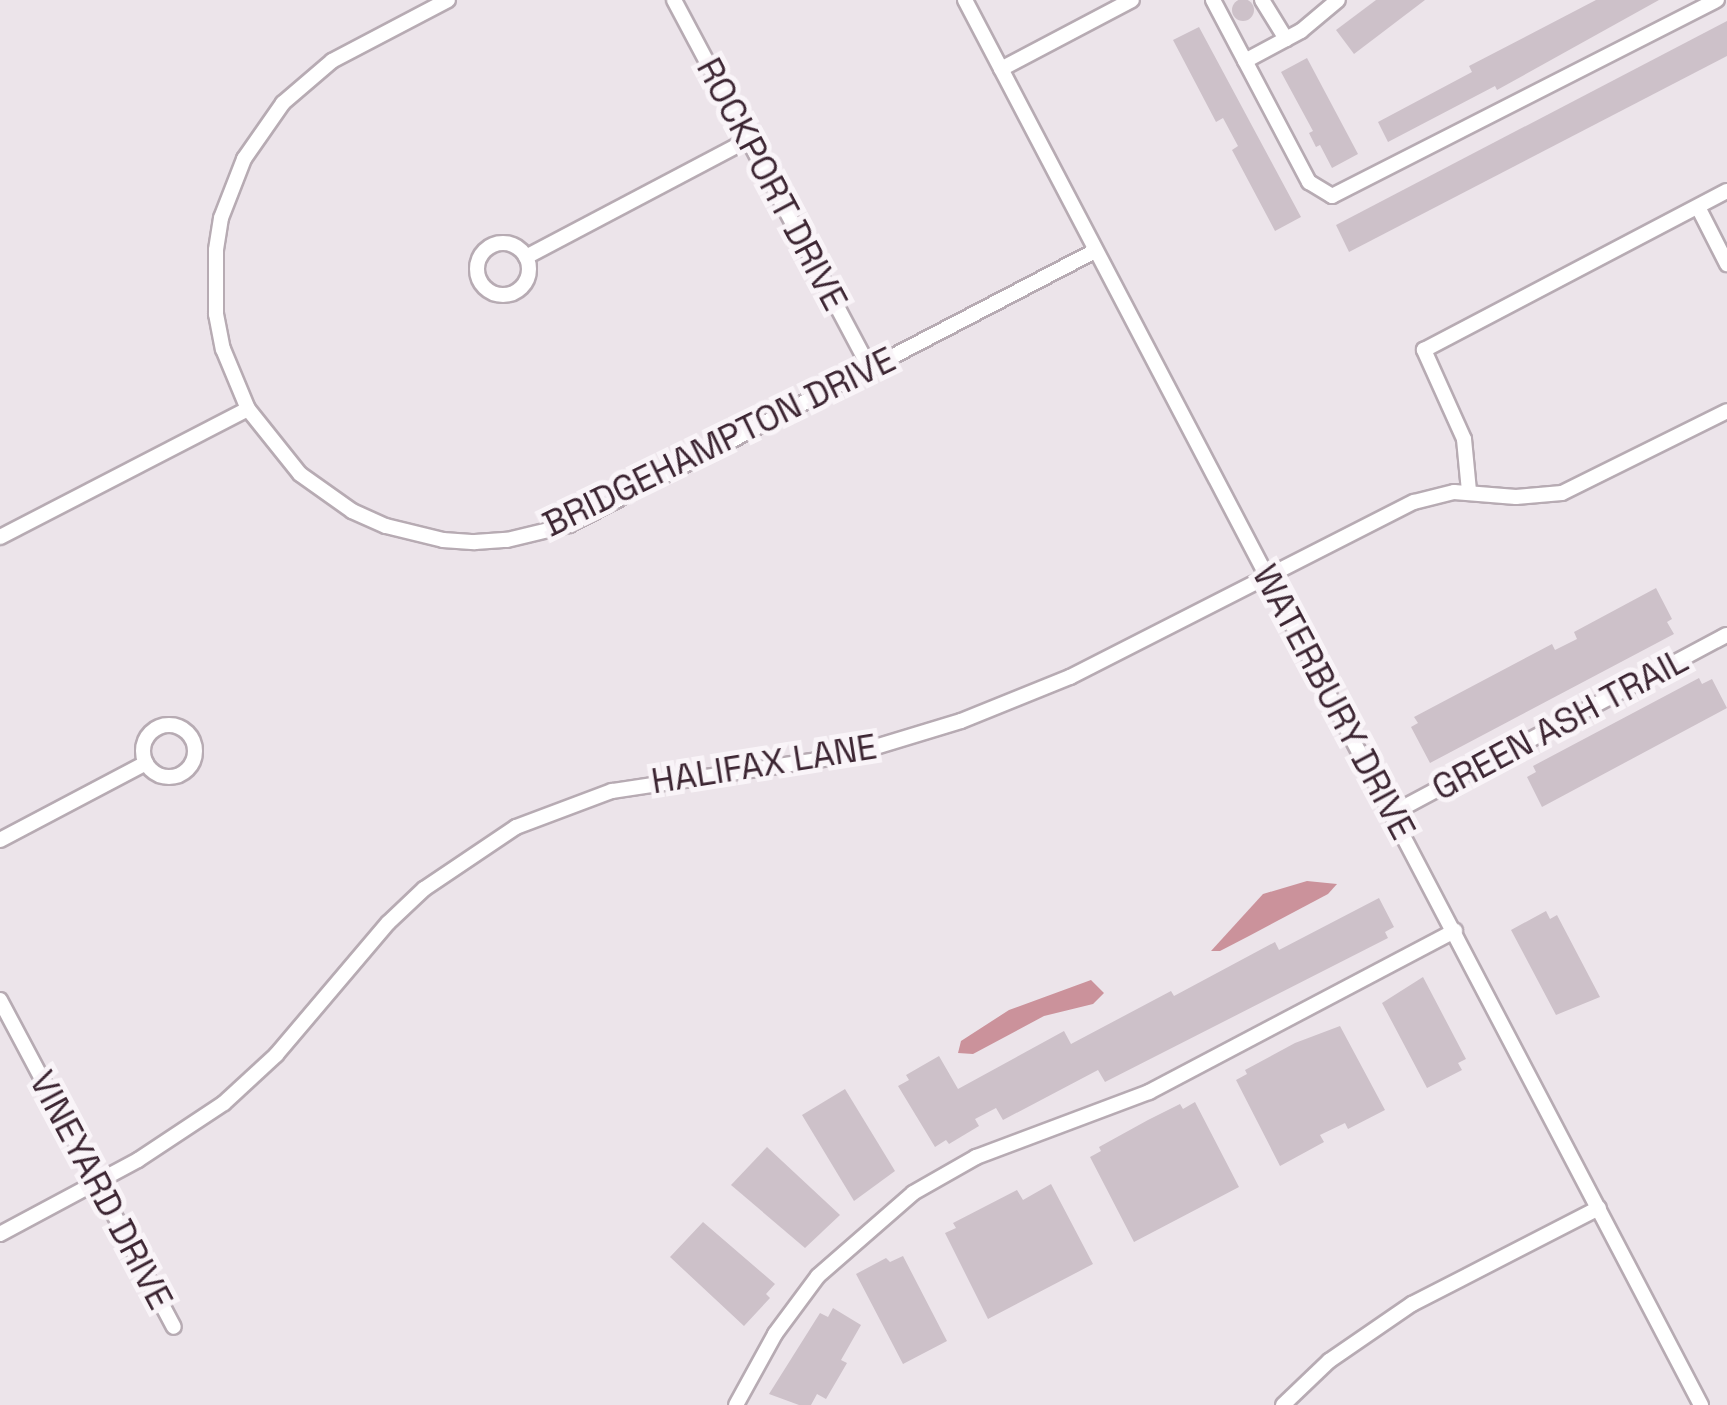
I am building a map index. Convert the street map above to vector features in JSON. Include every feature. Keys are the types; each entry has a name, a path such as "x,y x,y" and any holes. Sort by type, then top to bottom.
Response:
{"street":[{"name":"BRIDGEHAMPTON DRIVE","path":"448,0 332,61 306,80 263,127 244,158 222,218 214,282 223,350 248,408 300,474 352,511 386,526 443,540 507,540 569,525 1096,251"},
{"name":"ROCKPORT DRIVE","path":"674,0 870,369"},
{"name":"WATERBURY DRIVE","path":"965,0 1700,1405"},
{"path":"1001,69 1132,0"},
{"path":"1213,0 1309,182 1332,196 1717,0"},
{"path":"1262,0 1286,39"},
{"path":"1245,61 1286,39 1338,0"},
{"path":"526,257 748,140"},
{"path":"1468,492 1464,439 1424,350 1727,191"},
{"path":"1699,209 1727,264"},
{"path":"0,537 248,408"},
{"name":"HALIFAX LANE","path":"0,1234 97,1183 224,1103 276,1056 412,900 516,827 571,804 642,784 772,768 906,740 1070,677 1414,502 1468,492 1516,497 1562,493 1727,411"},
{"name":"GREEN ASH TRAIL","path":"1392,813 1727,635"},
{"path":"0,840 146,763"},
{"path":"736,1405 774,1334 818,1276 855,1239 914,1194 976,1157 1148,1092 1455,931"},
{"name":"VINEYARD DRIVE","path":"0,1000 174,1328"},
{"path":"1283,1405 1329,1361 1412,1304 1599,1208"}],"shaded area":[{"path":"1307,881 1337,884 1328,894 1220,951 1211,951 1263,894"},
{"path":"1091,980 1104,993 1093,1004 1044,1016 973,1054 958,1053 961,1041 1009,1010"}],"building":[{"path":"1243,-1 1251,2 1251,18 1243,21 1235,18 1232,10 1235,2"},
{"path":"1376,0 1425,0 1354,54 1336,30"},
{"path":"1596,0 1659,0 1497,90 1495,86 1388,142 1378,122 1472,72 1469,66"},
{"path":"1727,21 1727,56 1349,252 1336,225"},
{"path":"1199,27 1301,217 1275,231 1232,150 1238,146 1223,118 1216,122 1173,40"},
{"path":"1307,58 1358,154 1332,168 1320,145 1316,147 1309,133 1313,131 1281,72"},
{"path":"1656,588 1672,619 1667,622 1674,634 1430,763 1411,727 1418,723 1414,717 1552,644 1555,650 1577,639 1574,632"},
{"path":"1699,678 1702,684 1712,679 1727,708 1542,807 1527,777 1536,772 1533,766"},
{"path":"1379,898 1394,927 1385,932 1388,938 1105,1082 1098,1070 1003,1120 996,1108 975,1119 979,1126 949,1144 946,1140 935,1147 898,1086 909,1080 906,1075 939,1056 958,1089 1064,1031 1071,1044 1171,991 1174,996 1275,942 1279,950"},
{"path":"1546,911 1550,919 1557,915 1600,997 1556,1015 1511,930"},
{"path":"1423,977 1466,1059 1458,1063 1462,1070 1427,1088 1382,1003"},
{"path":"1340,1026 1385,1110 1348,1129 1345,1123 1320,1135 1324,1142 1280,1166 1236,1080 1247,1074 1245,1070 1295,1043"},
{"path":"845,1089 895,1171 854,1201 802,1115"},
{"path":"1195,1102 1239,1187 1134,1242 1090,1157 1101,1151 1099,1147 1148,1120 1180,1104 1183,1109"},
{"path":"767,1147 840,1215 805,1248 731,1185"},
{"path":"1051,1184 1093,1264 988,1319 945,1233 956,1228 953,1223 1017,1190 1023,1200"},
{"path":"703,1222 775,1284 766,1294 770,1298 744,1326 670,1257"},
{"path":"903,1256 947,1341 903,1364 856,1274 886,1258 890,1262"},
{"path":"833,1308 861,1325 841,1360 847,1363 826,1399 817,1394 811,1405 799,1405 769,1394 820,1313 828,1317"}]}
